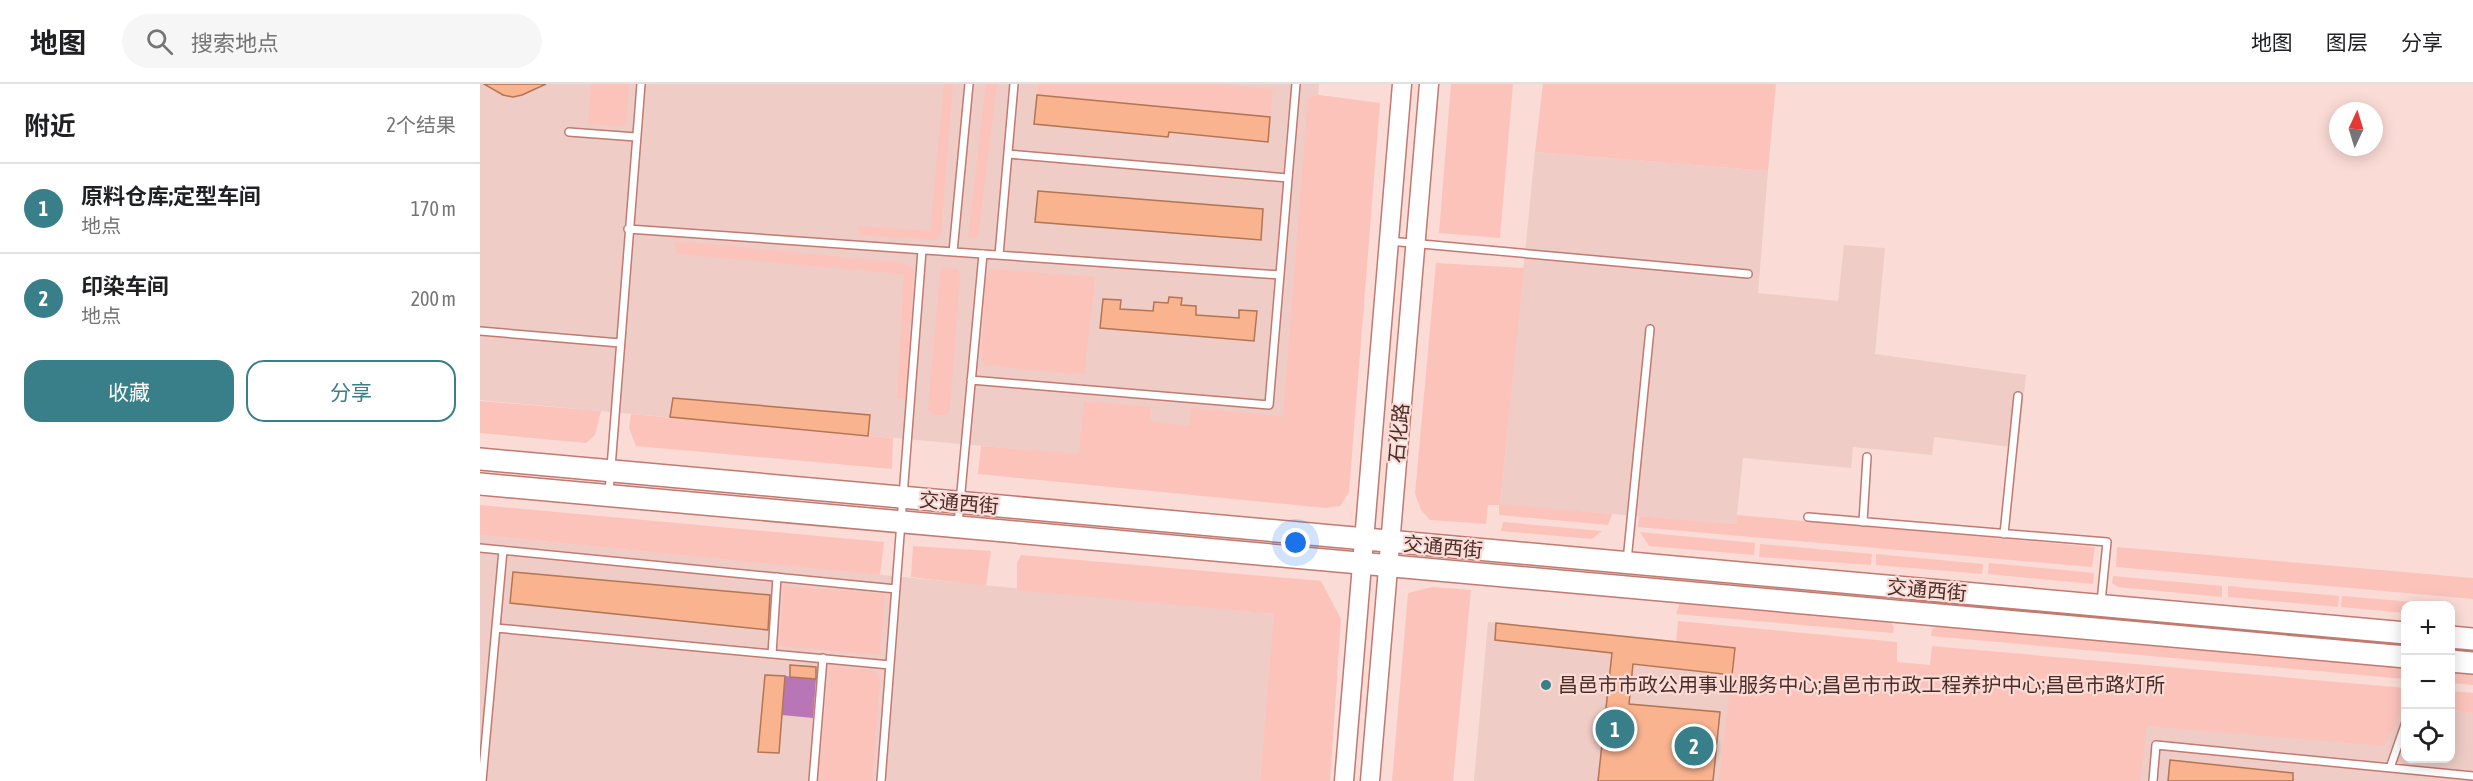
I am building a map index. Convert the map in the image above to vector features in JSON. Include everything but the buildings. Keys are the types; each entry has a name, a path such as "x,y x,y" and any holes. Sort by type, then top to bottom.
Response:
{"main road":[{"name":"石化路","path":"1344,781 1402,84"},
{"name":"石化路","path":"1370,781 1429,84"},
{"name":"交通西街","path":"480,459 1364,541 2401,633"},
{"name":"交通西街","path":"480,484 2401,657"},
{"path":"2455,637 2473,639"},
{"path":"2455,661 2473,663"}],"lane":[{"path":"609,495 641,84"},
{"path":"953,252 969,84"},
{"path":"999,255 1014,84"},
{"path":"971,380 1269,405 1296,84"},
{"path":"569,132 636,137"},
{"path":"1008,154 1288,178"},
{"path":"628,229 1280,275"},
{"path":"1389,241 1748,274"},
{"path":"881,781 902,521 901,498 922,249"},
{"path":"958,526 983,254"},
{"path":"1627,564 1650,329"},
{"path":"480,331 620,343"},
{"path":"2004,534 2018,396"},
{"path":"1863,522 1867,457"},
{"path":"1808,517 2107,542 2100,606"},
{"path":"480,548 896,589"},
{"path":"482,781 503,550"},
{"path":"771,654 777,577"},
{"path":"496,628 890,665"},
{"path":"813,781 823,658"},
{"path":"2390,768 2401,736"},
{"path":"2153,781 2157,745 2473,776"}],"shaded area":[{"path":"480,84 1319,84 1288,474 480,400"},
{"path":"591,84 629,84 626,126 588,124"},
{"path":"944,84 953,84 941,233 936,240 861,235 858,226 930,231"},
{"path":"986,84 997,84 978,238 968,237"},
{"path":"1038,84 1216,84 1273,89 1270,117 1037,95"},
{"path":"1451,84 1513,84 1500,238 1439,233"},
{"path":"1543,84 1776,84 1768,171 1535,152"},
{"path":"1319,95 1380,103 1349,492 1340,506 1326,508 978,474 981,446 1079,454 1084,401 1151,407 1150,421 1189,426 1191,408 1283,417 1308,98"},
{"path":"1535,152 1768,171 1758,293 1838,301 1844,245 1885,248 1875,354 2026,375 2018,448 1934,437 1932,455 1853,447 1851,468 1743,458 1736,524 1500,505"},
{"path":"675,241 904,263 914,270 905,399 897,398 904,274 677,254"},
{"path":"1436,263 1524,268 1500,504 1612,514 1608,525 1499,515 1499,505 1488,505 1486,524 1430,520 1421,510 1415,494"},
{"path":"943,267 957,269 960,275 950,410 946,415 934,415 928,410 940,273"},
{"path":"990,269 1095,277 1084,375 985,365 981,359 986,278"},
{"path":"480,401 601,411 595,435 586,443 480,433"},
{"path":"631,414 893,438 892,469 636,446 629,428"},
{"path":"480,505 884,542 880,575 480,535"},
{"path":"1737,515 2095,547 2092,567 1638,527 1639,516 1736,524"},
{"path":"1503,522 1602,531 1592,539 1501,531"},
{"path":"1640,532 1755,543 1754,555 1649,546"},
{"path":"480,535 1275,614 1260,781 480,781"},
{"path":"1760,544 1872,554 1871,565 1759,557"},
{"path":"913,546 991,551 986,586 911,577"},
{"path":"2117,547 2473,578 2473,599 2116,567"},
{"path":"1876,554 1983,564 1982,574 1876,565"},
{"path":"1021,555 1321,581 1341,619 1330,781 1260,781 1274,614 1017,590 1017,563"},
{"path":"1989,563 2094,573 2093,584 1988,574"},
{"path":"2113,576 2222,586 2222,597 2118,587 2112,583"},
{"path":"784,586 885,594 880,655 779,646"},
{"path":"2228,586 2339,596 2338,607 2228,597"},
{"path":"1432,587 1471,590 1453,781 1392,781 1408,593"},
{"path":"2342,596 2401,601 2401,613 2341,607"},
{"path":"1680,602 1890,621 1894,627 1893,633 1676,614"},
{"path":"1678,621 1897,642 1897,662 1930,665 1932,646 2401,688 2401,709 2384,746 2147,726 2140,781 1719,781 1735,648 1676,642"},
{"path":"1488,622 1896,663 2401,708 2401,763 2455,763 2455,711 2473,713 2473,781 1474,781"},
{"path":"1938,625 2401,668 2401,679 1931,636 1932,630"},
{"path":"830,666 874,670 880,679 872,781 818,781"},
{"path":"2455,672 2473,673 2473,685 2455,683"},
{"path":"785,676 816,679 813,718 782,715"},
{"path":"2455,691 2473,693 2473,713 2455,711"}],"place":[{"name":"昌邑市市政公用事业服务中心;昌邑市市政工程养护中心;昌邑市路灯所","path":"1546,685"},
{"name":"原料仓库;定型车间","path":"1615,729"},
{"name":"印染车间","path":"1694,746"}]}
